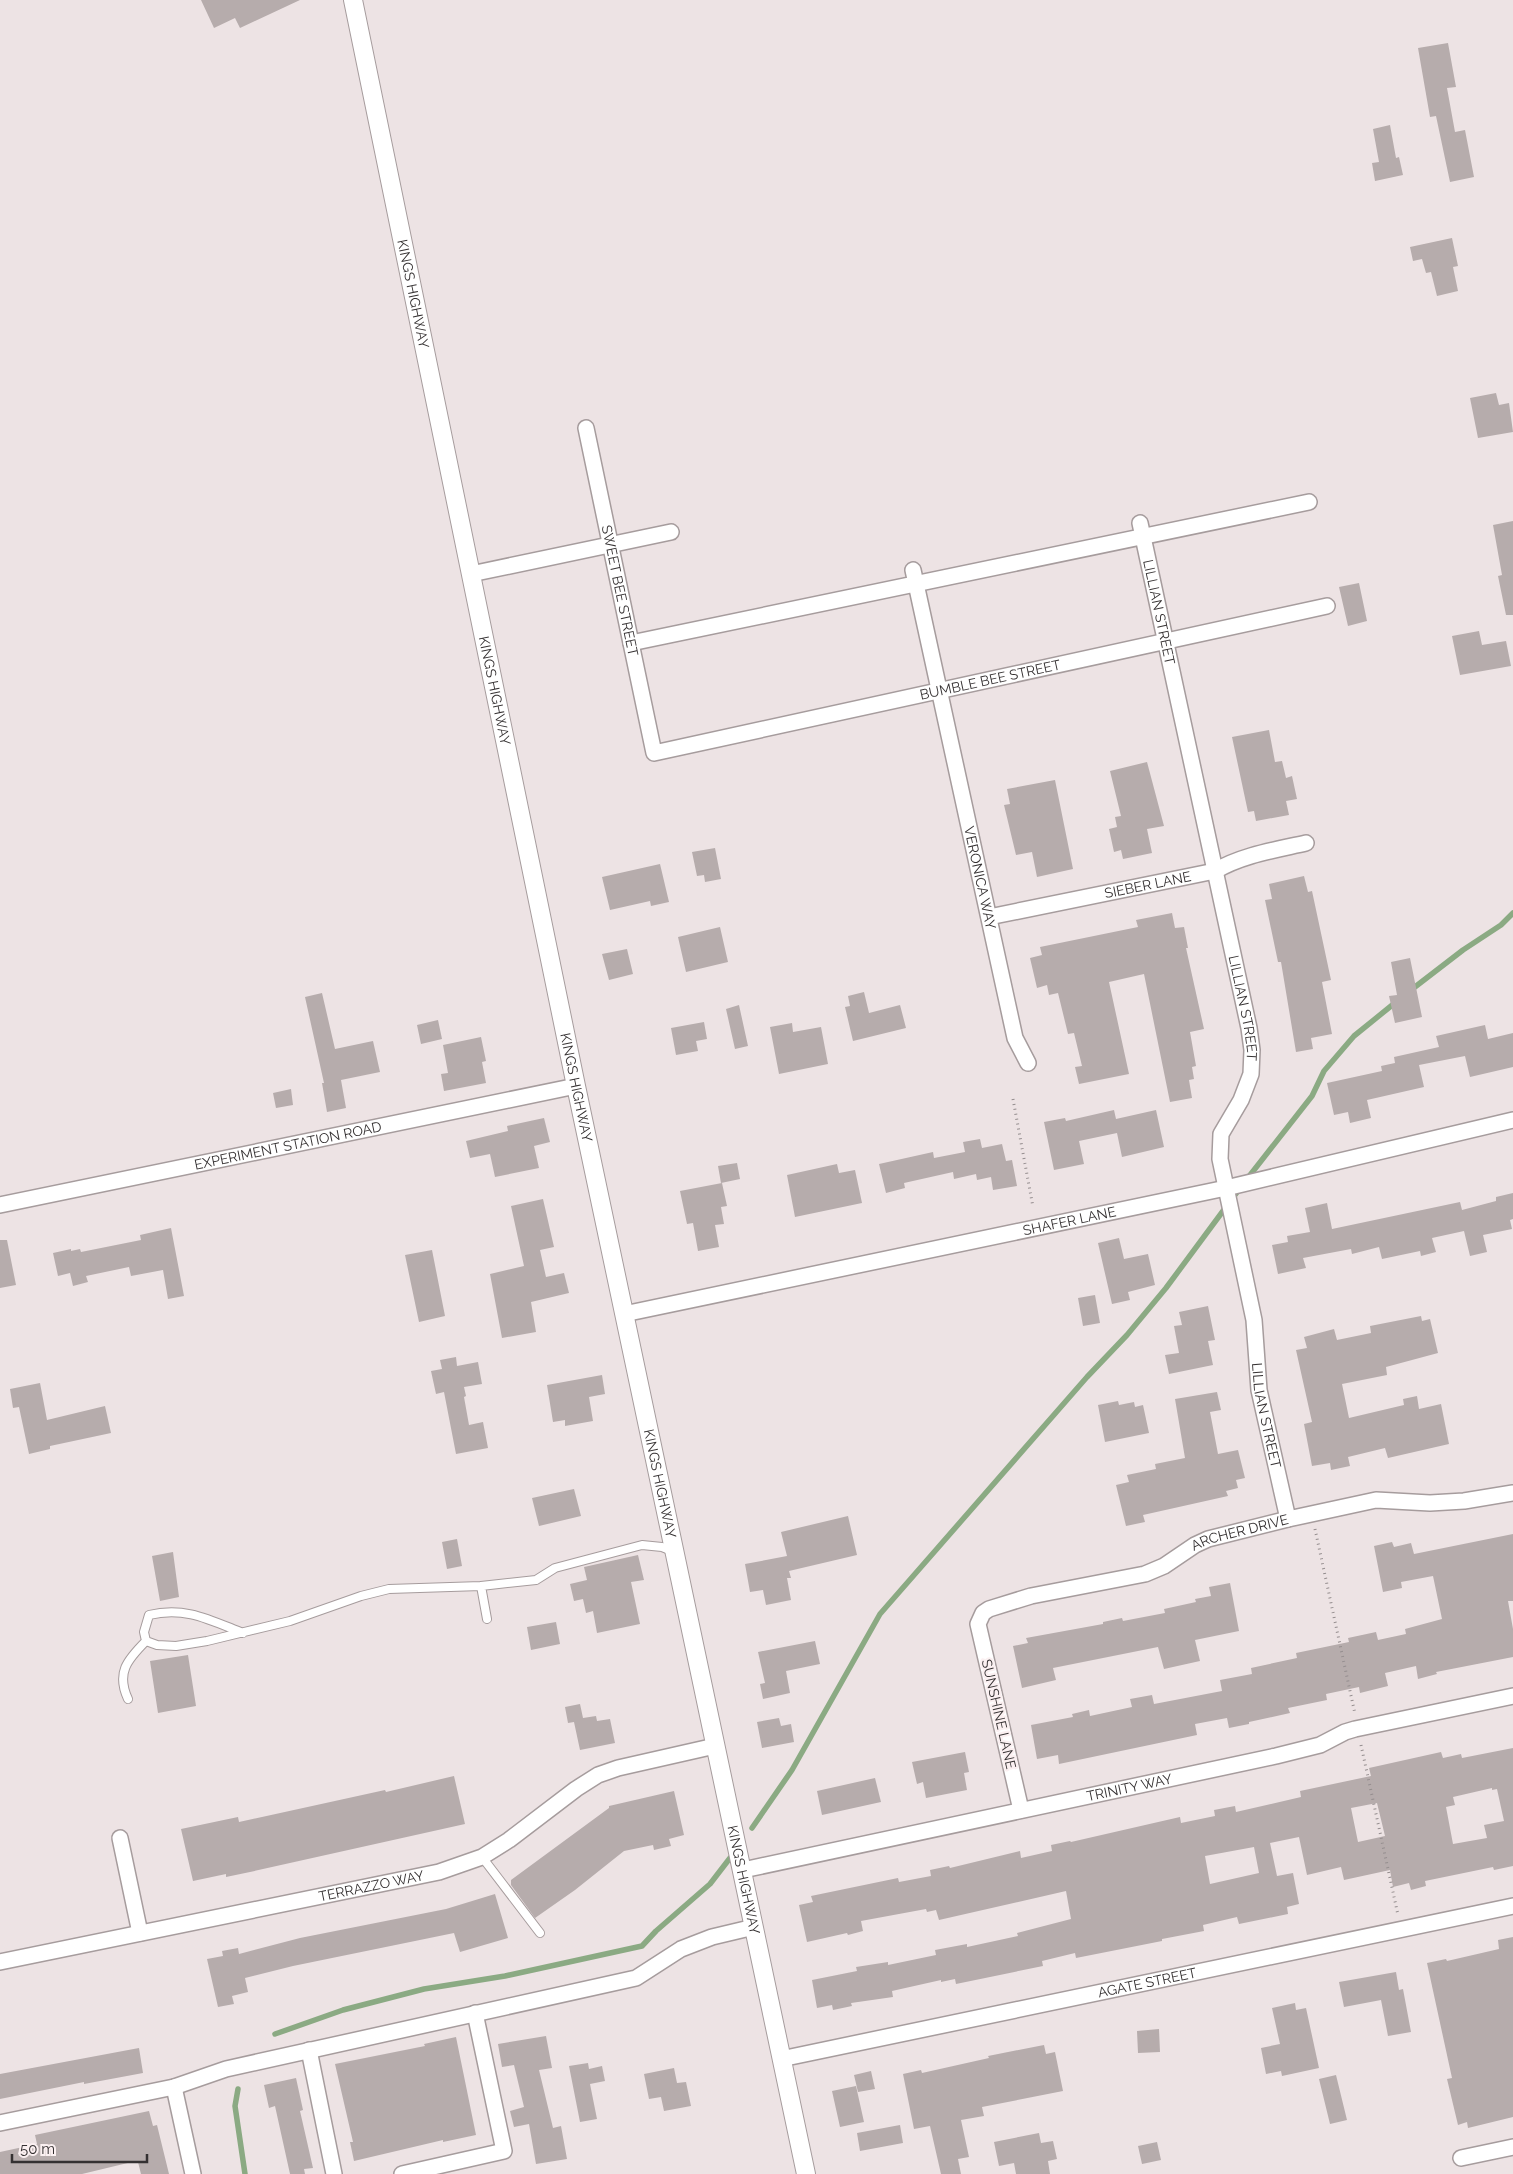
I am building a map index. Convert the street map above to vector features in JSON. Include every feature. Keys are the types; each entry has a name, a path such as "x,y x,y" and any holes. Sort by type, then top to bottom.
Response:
{"street":[{"name":"KINGS HIGHWAY","path":"353,0 576,1086 806,2174"},
{"name":"SWEET BEE STREET","path":"586,428 654,753"},
{"path":"631,643 914,577 1142,530 1308,502"},
{"name":"LILLIAN STREET","path":"1142,530 1249,1028 1252,1050 1251,1074 1241,1100 1221,1134 1220,1159 1254,1320 1259,1390 1288,1519"},
{"path":"471,574 671,532"},
{"name":"VERONICA WAY","path":"914,577 1015,1038 1028,1063"},
{"name":"BUMBLE BEE STREET","path":"654,753 1327,606"},
{"name":"SIEBER LANE","path":"988,917 1215,871 1228,863 1244,858 1306,843"},
{"name":"EXPERIMENT STATION ROAD","path":"0,1205 576,1086"},
{"name":"SHAFER LANE","path":"624,1314 1226,1188 1513,1120"},
{"name":"ARCHER DRIVE","path":"980,1617 989,1609 1032,1596 1145,1574 1164,1566 1195,1545 1208,1539 1288,1519 1376,1500 1430,1503 1464,1501 1513,1493"},
{"name":"SUNSHINE LANE","path":"980,1617 978,1624 1021,1810"},
{"name":"TRINITY WAY","path":"742,1870 1285,1754 1320,1746 1345,1732 1355,1729 1513,1696"},
{"name":"TERRAZZO WAY","path":"0,1962 439,1872 482,1857 509,1840 576,1789 598,1775 618,1768 715,1746"},
{"path":"120,1838 140,1933"},
{"name":"AGATE STREET","path":"781,2059 1513,1906"},
{"path":"0,2124 174,2087 226,2069 636,1978 680,1949 712,1936 754,1926"},
{"path":"402,2174 504,2151 475,2013"},
{"path":"309,2050 334,2174"},
{"path":"174,2087 193,2174"},
{"path":"1462,2158 1513,2147"}],"lane":[{"path":"146,1641 157,1645 176,1646 243,1633 290,1621 361,1596 389,1589 481,1586 536,1580 555,1568 642,1545 662,1547 674,1552"},
{"path":"481,1586 487,1619"},
{"path":"146,1641 144,1632 149,1615 162,1612 182,1611 243,1633"},
{"path":"128,1700 122,1687 126,1664 146,1641"},
{"path":"482,1857 540,1933"}],"path":[{"path":"1013,1099 1033,1208"},
{"path":"1315,1529 1356,1718"},
{"path":"1361,1745 1398,1918"}],"building":[{"path":"201,0 300,0 240,28 235,18 214,28"},
{"path":"1448,43 1456,87 1447,88 1455,132 1465,130 1474,177 1450,182 1436,116 1430,117 1418,48"},
{"path":"1390,125 1396,158 1399,157 1403,175 1375,181 1372,163 1379,162 1373,129"},
{"path":"1452,238 1458,266 1453,267 1458,291 1437,296 1431,272 1426,273 1422,259 1413,261 1410,247"},
{"path":"1496,393 1499,405 1509,403 1513,432 1478,438 1470,398"},
{"path":"1513,521 1513,615 1506,615 1498,576 1502,575 1493,525"},
{"path":"1359,583 1367,621 1348,626 1339,587"},
{"path":"1479,631 1482,645 1506,641 1511,666 1460,675 1452,636"},
{"path":"1269,730 1275,762 1282,761 1286,778 1292,776 1297,799 1286,801 1289,815 1256,821 1254,811 1248,812 1232,737"},
{"path":"1147,762 1164,826 1147,829 1152,853 1123,859 1121,850 1114,852 1109,829 1117,827 1115,817 1121,816 1110,771"},
{"path":"1055,780 1073,869 1037,877 1032,852 1016,855 1004,805 1010,804 1007,789"},
{"path":"715,848 721,879 705,882 704,875 697,876 692,852"},
{"path":"660,864 669,902 651,906 650,901 610,910 602,877"},
{"path":"1304,876 1308,892 1312,891 1331,980 1322,982 1332,1034 1311,1038 1313,1049 1296,1052 1281,962 1278,962 1265,900 1272,899 1269,884"},
{"path":"1172,913 1175,928 1184,927 1188,948 1186,948 1204,1029 1190,1032 1196,1066 1192,1067 1194,1079 1189,1080 1192,1098 1170,1102 1144,974 1109,982 1129,1074 1079,1084 1075,1067 1082,1066 1074,1033 1068,1034 1058,993 1049,995 1047,985 1037,988 1030,958 1042,955 1040,947 1138,927 1136,920"},
{"path":"720,927 728,962 686,972 678,937"},
{"path":"627,949 633,974 609,980 602,954"},
{"path":"1410,958 1422,1017 1395,1023 1389,996 1397,995 1391,962"},
{"path":"864,992 869,1013 900,1005 906,1028 853,1041 845,1007 850,1006 848,996"},
{"path":"322,993 335,1049 373,1041 380,1072 341,1080 346,1108 327,1112 322,1083 324,1083 305,997"},
{"path":"739,1005 748,1046 735,1049 726,1009"},
{"path":"438,1020 442,1039 421,1044 417,1025"},
{"path":"704,1022 707,1039 696,1041 698,1051 676,1055 671,1028"},
{"path":"792,1023 793,1032 821,1027 828,1064 779,1074 770,1027"},
{"path":"1485,1025 1488,1039 1513,1033 1513,1067 1470,1077 1465,1056 1419,1065 1424,1087 1367,1100 1371,1118 1350,1123 1348,1112 1334,1115 1327,1083 1382,1071 1381,1066 1395,1063 1394,1057 1439,1047 1436,1036"},
{"path":"481,1037 486,1061 482,1062 486,1083 444,1091 441,1074 448,1073 443,1045"},
{"path":"291,1089 293,1105 276,1108 273,1093"},
{"path":"1114,1110 1116,1119 1156,1110 1164,1147 1122,1157 1117,1133 1079,1141 1084,1164 1054,1170 1044,1122 1065,1118 1066,1121"},
{"path":"544,1118 550,1142 534,1146 539,1168 495,1177 490,1154 470,1158 466,1141 508,1131 507,1126"},
{"path":"980,1139 982,1148 1002,1144 1006,1161 1012,1160 1017,1186 993,1190 991,1177 977,1180 976,1174 954,1179 953,1172 904,1183 905,1188 886,1193 879,1164 933,1152 934,1158 965,1152 963,1142"},
{"path":"737,1163 740,1179 721,1183 718,1166"},
{"path":"837,1164 839,1173 855,1170 862,1203 795,1217 787,1175"},
{"path":"722,1183 727,1206 721,1207 724,1224 715,1225 719,1247 698,1251 693,1223 687,1224 680,1191"},
{"path":"1513,1193 1513,1219 1510,1220 1512,1229 1483,1235 1487,1252 1470,1256 1464,1231 1432,1238 1436,1252 1421,1256 1420,1251 1382,1259 1379,1247 1352,1254 1351,1249 1303,1258 1306,1268 1278,1274 1272,1245 1288,1242 1287,1236 1310,1232 1305,1208 1327,1203 1332,1229 1460,1202 1462,1210 1496,1201 1496,1197"},
{"path":"543,1199 554,1247 540,1250 546,1277 564,1273 569,1293 531,1302 536,1332 502,1338 490,1274 524,1266 511,1206"},
{"path":"171,1228 184,1296 168,1299 163,1270 131,1276 129,1267 86,1276 88,1282 73,1286 70,1273 58,1276 53,1253 71,1249 71,1251 80,1249 81,1252 141,1240 140,1235"},
{"path":"1119,1238 1124,1259 1148,1254 1155,1285 1128,1292 1130,1300 1112,1304 1098,1243"},
{"path":"0,1240 7,1240 16,1285 0,1288"},
{"path":"432,1250 445,1316 419,1322 405,1255"},
{"path":"1095,1295 1100,1323 1083,1326 1078,1298"},
{"path":"1208,1306 1215,1340 1208,1341 1213,1365 1169,1374 1165,1355 1179,1353 1174,1326 1182,1325 1179,1312"},
{"path":"1421,1316 1422,1321 1430,1319 1438,1353 1386,1367 1387,1375 1342,1384 1349,1418 1404,1405 1403,1399 1417,1396 1419,1409 1441,1404 1449,1444 1388,1458 1385,1448 1348,1457 1350,1466 1331,1470 1330,1463 1312,1466 1304,1424 1312,1422 1296,1350 1307,1348 1304,1337 1334,1329 1337,1340 1371,1333 1370,1326"},
{"path":"456,1357 457,1366 478,1362 482,1384 464,1387 466,1396 464,1397 469,1425 483,1422 488,1448 456,1454 444,1392 436,1394 431,1371 442,1369 440,1360"},
{"path":"602,1375 605,1394 589,1397 593,1421 565,1426 565,1420 553,1422 547,1385"},
{"path":"40,1383 47,1420 105,1406 111,1433 50,1446 50,1449 29,1454 19,1407 13,1408 10,1389"},
{"path":"1217,1392 1221,1410 1210,1412 1218,1454 1238,1450 1245,1478 1236,1480 1238,1488 1226,1491 1228,1496 1143,1515 1145,1522 1126,1526 1116,1485 1129,1482 1127,1475 1156,1469 1155,1464 1185,1458 1175,1399"},
{"path":"1118,1401 1119,1405 1134,1402 1135,1407 1143,1405 1149,1433 1105,1442 1098,1405"},
{"path":"574,1489 581,1516 539,1526 532,1498"},
{"path":"848,1516 857,1555 789,1571 791,1578 787,1578 791,1600 766,1605 763,1590 750,1592 745,1564 787,1556 781,1532"},
{"path":"1513,1534 1513,1601 1508,1601 1513,1629 1513,1657 1436,1672 1437,1674 1418,1679 1416,1666 1385,1673 1388,1686 1360,1693 1359,1687 1326,1694 1327,1700 1288,1708 1290,1713 1249,1722 1249,1724 1229,1728 1227,1718 1195,1724 1197,1735 1059,1764 1058,1755 1037,1759 1031,1725 1073,1717 1072,1714 1089,1710 1090,1716 1132,1707 1130,1699 1152,1695 1154,1704 1222,1691 1220,1680 1252,1674 1251,1668 1297,1658 1296,1653 1349,1642 1348,1638 1376,1632 1378,1640 1406,1634 1405,1629 1442,1619 1433,1576 1401,1582 1402,1588 1383,1592 1374,1546 1392,1542 1394,1547 1411,1543 1414,1554"},
{"path":"457,1539 462,1566 447,1569 442,1542"},
{"path":"173,1552 179,1597 160,1601 152,1556"},
{"path":"638,1555 644,1580 631,1582 640,1624 597,1633 593,1611 586,1613 583,1599 574,1601 570,1584 587,1580 584,1567"},
{"path":"1230,1583 1239,1631 1195,1640 1200,1661 1164,1669 1158,1647 1053,1668 1056,1680 1022,1688 1013,1646 1028,1643 1026,1638 1103,1624 1103,1622 1122,1618 1123,1621 1165,1613 1164,1609 1196,1602 1195,1599 1211,1596 1209,1587"},
{"path":"556,1622 560,1644 531,1650 527,1627"},
{"path":"815,1641 820,1664 786,1671 790,1693 763,1699 760,1684 765,1683 758,1652"},
{"path":"188,1655 196,1706 158,1713 150,1661"},
{"path":"580,1704 583,1718 596,1716 597,1721 610,1719 615,1743 580,1750 574,1722 568,1723 565,1707"},
{"path":"779,1718 781,1726 791,1724 794,1742 762,1748 757,1722"},
{"path":"1513,1748 1513,1866 1494,1870 1493,1867 1425,1881 1426,1886 1411,1890 1409,1883 1393,1887 1390,1870 1344,1880 1341,1867 1307,1875 1299,1837 1270,1843 1277,1876 1293,1873 1299,1904 1287,1907 1288,1914 1239,1924 1237,1917 1203,1925 1204,1931 1162,1939 1162,1941 1076,1958 1075,1953 1042,1961 1043,1966 956,1984 955,1979 941,1982 941,1980 892,1991 893,1997 851,2003 852,2006 833,2010 832,2005 817,2008 812,1980 857,1971 856,1967 888,1962 888,1965 936,1955 935,1950 967,1944 967,1947 1018,1936 1017,1933 1071,1919 1066,1891 939,1920 936,1910 927,1912 926,1909 861,1921 863,1931 807,1942 799,1905 813,1902 811,1896 898,1878 899,1882 931,1876 930,1870 949,1866 950,1868 1020,1851 1021,1858 1052,1851 1051,1845 1180,1817 1181,1823 1215,1816 1214,1810 1235,1806 1236,1812 1301,1797 1300,1791 1371,1776 1369,1768 1441,1752 1443,1758 1461,1754 1462,1758","holes":["1492,1788 1492,1790 1497,1789 1504,1821 1484,1825 1487,1838 1453,1844 1446,1807 1455,1805 1453,1797","1377,1803 1385,1836 1358,1842 1351,1808","1254,1847 1259,1873 1210,1884 1205,1856"]},
{"path":"965,1752 969,1772 964,1773 967,1790 926,1798 923,1782 917,1784 912,1762"},
{"path":"454,1776 465,1824 250,1872 226,1877 226,1874 193,1881 181,1829 238,1817 239,1822"},
{"path":"875,1778 881,1802 822,1815 817,1791"},
{"path":"674,1791 684,1835 669,1839 671,1846 654,1850 653,1845 624,1851 575,1890 535,1918 511,1885 511,1880 609,1808 609,1806"},
{"path":"495,1894 508,1938 460,1952 454,1933 293,1966 245,1978 248,1992 232,1996 234,2004 218,2007 207,1959 223,1956 222,1951 238,1948 239,1954 300,1938 446,1909"},
{"path":"1513,1937 1513,2117 1468,2128 1467,2122 1458,2125 1447,2079 1452,2078 1427,1963 1446,1959 1447,1961 1499,1949 1498,1940"},
{"path":"1396,1972 1399,1990 1403,1989 1411,2032 1388,2036 1381,2000 1344,2007 1339,1982"},
{"path":"1295,2003 1296,2010 1306,2008 1319,2068 1282,2076 1281,2071 1266,2074 1261,2048 1280,2044 1272,2008"},
{"path":"1159,2029 1160,2052 1138,2053 1137,2031"},
{"path":"546,2036 552,2068 539,2070 553,2128 561,2126 567,2159 536,2164 529,2124 514,2127 510,2111 524,2107 514,2065 502,2067 498,2044"},
{"path":"456,2037 476,2135 443,2142 443,2140 354,2161 350,2142 353,2142 335,2064 425,2046 424,2044"},
{"path":"1044,2045 1046,2054 1055,2052 1063,2091 982,2107 984,2116 961,2120 969,2157 958,2159 961,2174 941,2174 930,2126 914,2129 903,2074 921,2070 922,2073 989,2058 988,2056"},
{"path":"139,2048 143,2073 84,2084 84,2082 0,2099 0,2074"},
{"path":"588,2063 589,2069 602,2066 605,2081 590,2084 597,2119 580,2122 569,2066"},
{"path":"674,2068 677,2083 686,2082 691,2106 664,2111 661,2097 649,2099 644,2074"},
{"path":"871,2071 875,2089 858,2092 854,2075"},
{"path":"1336,2075 1347,2120 1330,2124 1319,2079"},
{"path":"296,2078 303,2110 300,2111 313,2168 304,2169 305,2174 290,2174 275,2106 269,2108 264,2085"},
{"path":"856,2086 864,2122 840,2127 832,2091"},
{"path":"149,2111 153,2126 157,2125 169,2174 141,2174 138,2162 136,2161 82,2174 0,2174 0,2152 37,2144 35,2135"},
{"path":"900,2125 903,2143 860,2151 857,2133"},
{"path":"1039,2133 1041,2143 1053,2141 1057,2159 1048,2161 1050,2174 1016,2174 1014,2163 999,2166 994,2142"},
{"path":"1157,2142 1161,2160 1142,2164 1138,2146"}],"waterway":[{"path":"1411,990 1463,950 1501,925 1513,913"},
{"path":"1247,1179 1312,1096 1324,1071 1354,1036 1396,1002"},
{"path":"752,1828 792,1770 880,1614 1087,1377 1127,1335 1166,1288 1240,1188"},
{"path":"275,2034 343,2010 424,1989 505,1976 642,1946 656,1931 710,1884 730,1858"},
{"path":"238,2089 235,2106 245,2174"}]}
